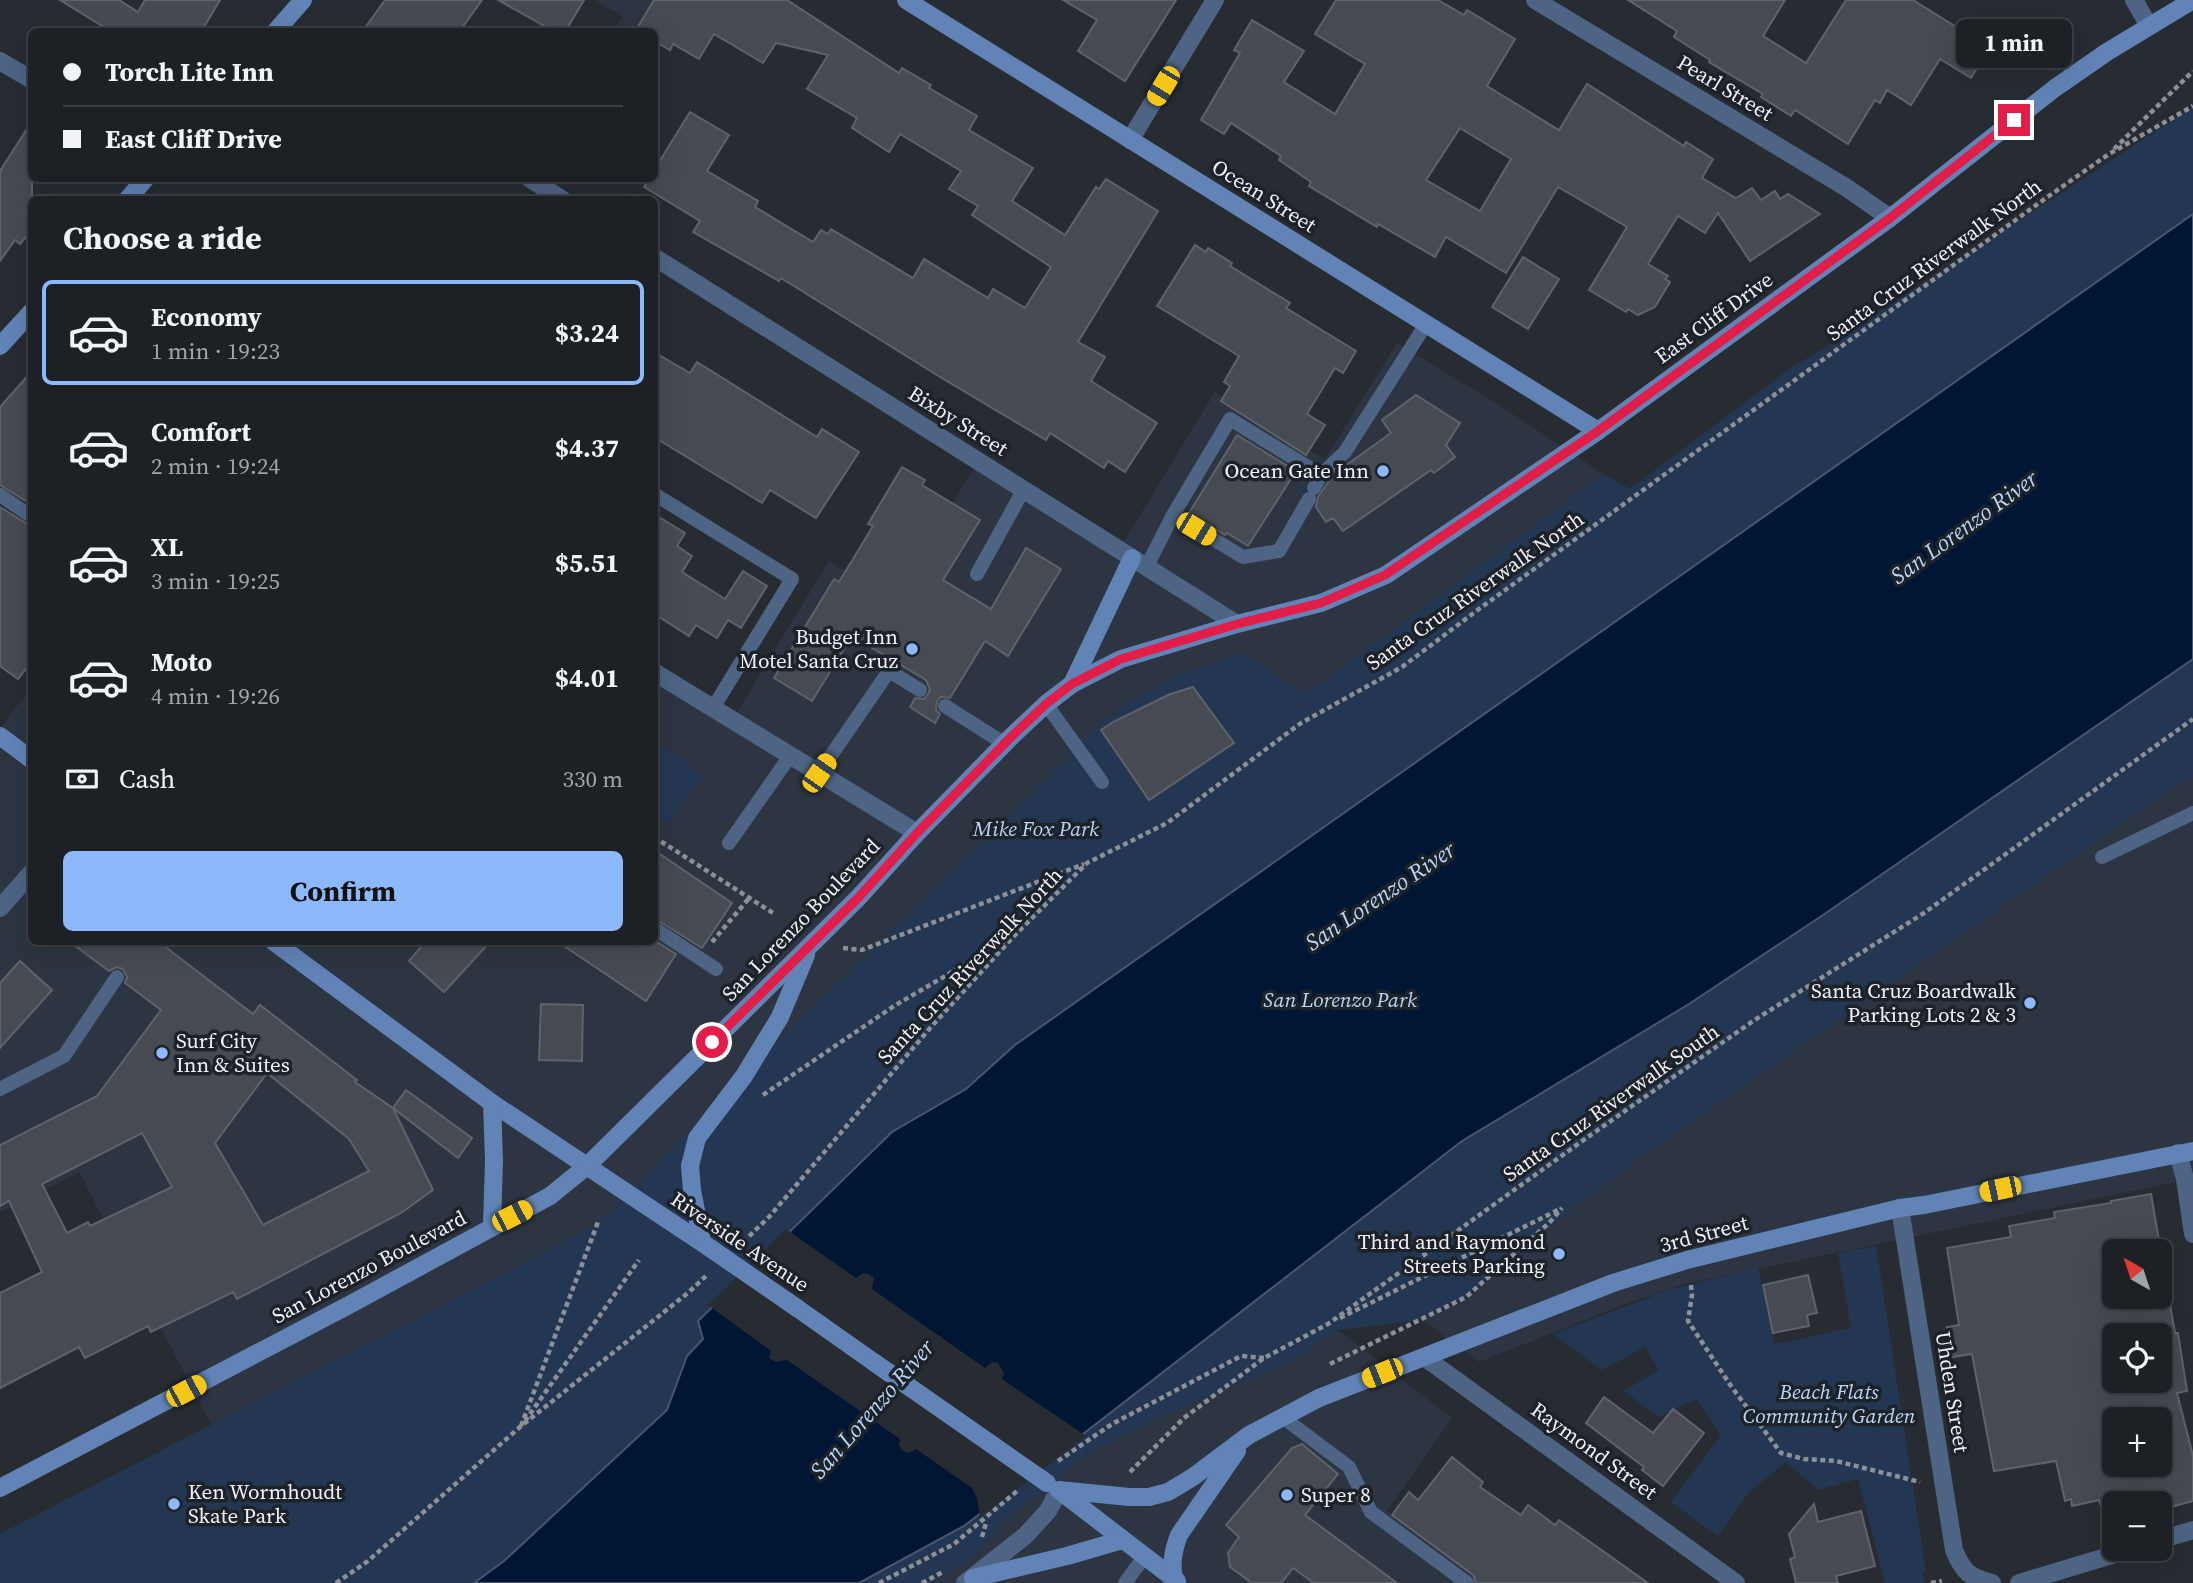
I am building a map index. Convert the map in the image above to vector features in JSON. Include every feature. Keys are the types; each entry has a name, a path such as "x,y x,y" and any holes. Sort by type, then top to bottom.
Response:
{"main road":[{"path":"285,28 303,0"},
{"name":"Ocean Street","path":"906,0 1598,431"},
{"name":"East Cliff Drive","path":"1237,624 1321,603 1385,575 1598,431 1890,218 2055,88 2193,0"},
{"path":"0,346 28,315"},
{"path":"1072,684 1139,562"},
{"name":"San Lorenzo Boulevard","path":"0,1488 337,1312 550,1196 587,1166 858,898 917,833 1046,704 1072,684 1121,659 1237,624"},
{"path":"0,736 28,757"},
{"name":"Riverside Avenue","path":"278,945 492,1103 706,1245 1053,1486 1177,1581"},
{"path":"706,1245 692,1190 691,1166 697,1138 744,1076 780,1017 810,945"},
{"path":"492,1103 492,1226"},
{"name":"3rd Street","path":"1053,1486 1094,1494 1149,1497 1168,1492 1193,1477 1249,1435 1319,1398 1613,1283 1687,1260 1900,1208 2185,1152"},
{"path":"1177,1581 1171,1565 1179,1535 1249,1435"},
{"path":"972,1581 1122,1540"}],"street":[{"path":"1130,141 1214,0"},
{"name":"Pearl Street","path":"1535,0 1847,188 1890,218"},
{"path":"2134,0 2149,26"},
{"path":"0,61 28,78"},
{"path":"535,182 557,196"},
{"name":"Bixby Street","path":"658,260 1237,624"},
{"path":"658,674 917,833"},
{"path":"0,908 28,876"},
{"path":"2185,1152 2185,1179 2193,1234"},
{"name":"Uhden Street","path":"1900,1208 1954,1550 1960,1565 1972,1578 1992,1583"},
{"name":"Raymond Street","path":"1424,1357 1736,1583"},
{"path":"972,1581 1025,1536 1048,1511 1053,1486"},
{"path":"2172,1537 2193,1530"},
{"path":"2019,1583 2102,1558"}],"lane":[{"path":"1173,515 1243,557 1279,551 1321,475 1345,452 1426,324"},
{"path":"1139,562 1173,515 1230,419 1321,475"},
{"path":"977,574 1024,489"},
{"path":"0,495 28,514"},
{"path":"658,496 792,579 713,708"},
{"path":"819,773 889,671 920,690"},
{"path":"1046,704 1102,782"},
{"path":"945,706 1005,744"},
{"path":"729,844 790,755"},
{"path":"2102,857 2193,813"},
{"path":"658,931 716,969"},
{"path":"0,1089 64,1056 117,977"},
{"path":"1281,1416 1349,1467 1371,1512 1467,1583"},
{"path":"1125,1583 1144,1558"}],"path":[{"path":"2109,154 2193,71"},
{"name":"Santa Cruz Riverwalk North","path":"769,1217 932,1027 1014,936 1087,863 1167,823 1301,723 1402,667 2046,198 2109,154 2193,106"},
{"name":"Santa Cruz Riverwalk South","path":"1054,1463 1112,1424 1241,1356 1264,1358 1328,1324 1753,1021 1924,913 2193,719"},
{"path":"658,840 773,913"},
{"path":"810,945 862,950 1087,863"},
{"path":"700,958 750,897"},
{"path":"752,1102 894,1006 1014,936"},
{"path":"1328,1324 1562,1208 1549,1223 1466,1297 1329,1365"},
{"path":"520,1427 597,1222"},
{"path":"520,1427 639,1260"},
{"path":"1690,1281 1692,1296 1688,1321 1731,1386 1782,1453 1804,1459 1836,1461 1945,1490"},
{"path":"336,1583 368,1561 520,1427 689,1292"},
{"path":"1094,1494 1133,1469 1184,1418 1264,1358"},
{"path":"1133,1469 1142,1472"},
{"path":"879,1583 954,1544 1022,1487"},
{"path":"982,1540 986,1523"}],"shaded area":[{"path":"595,0 661,0 644,28 615,28 623,17"},
{"path":"1397,343 1499,405 1603,474 1307,694 760,1059 630,1195 598,1224 211,1424 79,1172 0,1213 0,729 28,691 28,945 658,945 658,671 734,717 829,561 894,600 982,455 1124,541 1215,392 1325,459"},
{"name":"Santa Cruz Boardwalk Parking Lots 2 & 3","path":"2193,774 2193,1180 1685,1284 1620,1306 1479,1362 1423,1320 1467,1298 1551,1226 1644,1155"},
{"path":"1338,1330 1452,1418 1387,1511 1486,1583 930,1583 976,1555 1008,1518 1097,1446 1103,1448 1152,1420"}],"green space":[{"name":"San Lorenzo Park","path":"2193,107 2193,774 1644,1155 1551,1226 1466,1297 1422,1320 1338,1330 1291,1362 1152,1420 1102,1448 1097,1446 1008,1518 976,1555 931,1583 0,1583 0,1534 598,1224 630,1195 760,1059 1106,718 1171,678 1242,653 1306,694 1603,474 1630,489 1795,365"},
{"path":"658,742 703,776 668,824 658,817"},
{"name":"Beach Flats Community Garden","path":"1876,1246 1926,1572 1923,1573 1925,1583 1885,1583 1858,1479 1818,1490 1786,1462 1748,1493 1718,1536 1671,1502 1721,1435 1696,1399 1658,1417 1624,1391 1659,1370 1645,1347 1602,1370 1553,1334 1669,1290 1758,1268 1774,1344 1851,1328 1838,1253"}],"water":[{"name":"San Lorenzo River","path":"2193,214 2193,659 1823,915 1689,1004 1462,1141 964,1526 859,1583 474,1583 504,1561 667,1410 687,1356 703,1339 698,1321 892,1132 966,1089 1015,1045"}],"pier":[{"path":"786,1229 856,1278 863,1273 869,1274 874,1278 872,1289 985,1368 992,1362 998,1363 1004,1373 1002,1379 1086,1436 980,1518 977,1498 972,1488 916,1449 909,1453 903,1451 899,1445 900,1439 787,1360 776,1362 769,1358 771,1351 708,1305"}],"building":[{"path":"60,0 119,0 138,12 145,0 220,0 203,28 106,28"},
{"path":"385,0 482,0 462,28 365,28"},
{"path":"498,0 584,0 567,28 548,28"},
{"path":"654,0 787,0 899,73 902,68 931,85 929,88 977,116 969,130 1033,168 1012,201 1065,235 1096,187 1099,189 1106,179 1158,211 1078,342 1105,357 1091,381 1157,423 1125,472 1108,461 1104,468 1050,433 1046,440 781,278 779,281 693,232 700,221 644,187 647,182 658,182 658,164 690,112 729,135 707,171 758,201 755,207 813,242 821,230 828,234 831,229 913,278 924,259 988,298 993,289 1025,308 1051,267 972,215 978,206 949,189 961,171 900,134 889,152 852,128 857,118 807,89 828,55 776,43 763,63 714,34 699,59 673,44 670,50 658,43 658,28 637,28"},
{"path":"1063,0 1176,0 1125,81 1078,51 1097,20"},
{"path":"1336,0 1438,0 1464,15 1467,10 1515,39 1487,86 1559,130 1587,84 1684,146 1686,142 1713,159 1702,178 1736,198 1752,188 1761,200 1775,191 1780,199 1788,194 1820,214 1750,261 1718,213 1705,233 1678,216 1648,264 1668,276 1665,279 1670,282 1655,307 1638,315 1628,309 1626,312 1589,290 1627,227 1558,187 1506,273 1446,237 1435,257 1378,224 1377,227 1309,186 1311,182 1279,160 1281,156 1231,123 1224,134 1201,120 1240,53 1234,50 1252,20 1304,51 1284,82 1335,114 1365,64 1315,34","holes":["1460,128 1511,159 1480,211 1426,180"]},
{"path":"1628,0 1785,0 1763,36 1806,63 1846,0 1913,0 1990,48 1971,78 1940,59 1911,105 1887,90 1880,103 1875,100 1848,144 1795,110 1791,116 1761,97 1763,94 1709,62 1710,60 1674,37 1677,31"},
{"path":"28,127 28,182 32,182 32,196 28,196 28,235 20,244 15,240 0,261 0,171"},
{"path":"1195,245 1206,252 1208,248 1232,263 1230,266 1290,303 1286,308 1356,351 1343,373 1335,368 1307,414 1325,425 1306,455 1221,401 1230,386 1224,382 1239,356 1157,306"},
{"path":"1523,257 1559,279 1528,329 1492,307"},
{"path":"658,354 690,373 697,362 817,437 822,429 859,452 816,518 770,490 762,503 658,439"},
{"path":"28,376 28,502 0,485 0,407"},
{"path":"1416,395 1460,423 1446,445 1455,457 1434,473 1431,470 1343,531 1333,518 1326,522 1316,507 1318,497 1329,481 1391,433 1382,420"},
{"path":"1237,435 1296,471 1248,546 1189,513"},
{"path":"902,467 925,480 922,485 980,520 943,580 991,609 1026,548 1061,569 1008,656 985,641 950,698 941,697 937,701 936,710 940,714 935,723 910,707 915,698 924,699 928,694 930,690 926,680 852,636 812,701 774,678 834,579 839,582 873,526 868,524"},
{"path":"0,507 28,524 28,666 18,679 0,666"},
{"path":"658,516 685,533 677,546 692,556 682,572 725,599 743,571 767,586 741,628 728,620 717,638 696,625 689,636 658,616"},
{"path":"1193,687 1234,743 1149,800 1101,730 1168,695"},
{"path":"658,853 732,903 702,948 658,920"},
{"path":"658,943 676,954 646,1001 562,945 658,945"},
{"path":"74,945 163,945 253,1014 260,1005 357,1080 355,1082 393,1108 433,1190 401,1213 237,1299 233,1292 151,1332 148,1326 85,1358 79,1347 0,1388 0,1293 42,1272 9,1201 0,1206 0,1145 97,1096 161,1010 125,983 127,977 123,969 117,967 109,971","holes":["267,1073 349,1139 369,1171 263,1225 215,1143","142,1133 172,1187 90,1226 88,1222 67,1233 42,1184"]},
{"path":"422,945 487,945 444,992 409,961"},
{"path":"20,961 52,990 0,1048 0,983"},
{"path":"541,1004 583,1005 582,1061 539,1060"},
{"path":"406,1090 472,1138 458,1158 393,1108"},
{"path":"2151,1194 2159,1239 2102,1239 2102,1309 2171,1309 2175,1333 2178,1333 2187,1391 2177,1393 2193,1456 2193,1501 2172,1507 2172,1491 2102,1491 2102,1510 2099,1500 2072,1506 2071,1499 2065,1501 2056,1461 1994,1471 1972,1354 1952,1357 1947,1327 1959,1325 1947,1248 2011,1237 2009,1226 2055,1218 2054,1212"},
{"path":"1808,1275 1817,1313 1807,1315 1809,1326 1773,1333 1763,1285"},
{"path":"1604,1397 1653,1433 1673,1409 1704,1433 1663,1486 1642,1470 1644,1467 1586,1423"},
{"name":"Super 8","path":"1302,1444 1338,1474 1305,1515 1397,1583 1314,1583 1293,1568 1281,1583 1252,1583 1230,1567 1228,1553 1239,1537 1226,1525 1292,1448"},
{"path":"1452,1457 1483,1482 1480,1487 1521,1515 1528,1505 1555,1525 1559,1520 1648,1583 1476,1583 1473,1575 1392,1515 1409,1492 1418,1500"},
{"path":"1814,1504 1818,1522 1861,1511 1875,1566 1836,1576 1838,1583 1796,1583 1790,1559 1795,1557 1789,1534"}],"place":[{"name":"Ocean Gate Inn","path":"1383,471"},
{"name":"Budget Inn Motel Santa Cruz","path":"912,649"},
{"name":"Santa Cruz Boardwalk Parking Lots 2 & 3","path":"2030,1003"},
{"name":"Surf City Inn & Suites","path":"162,1053"},
{"name":"Third and Raymond Streets Parking","path":"1559,1254"},
{"name":"Super 8","path":"1287,1495"},
{"name":"Ken Wormhoudt Skate Park","path":"174,1504"}],"route":[{"path":"712,1042 858,898 1012,736 1072,684 1121,659 1237,624 1321,603 1385,575 1598,431 1890,218 2014,120"}],"park label":[{"name":"Mike Fox Park","path":"1036,829"}]}
